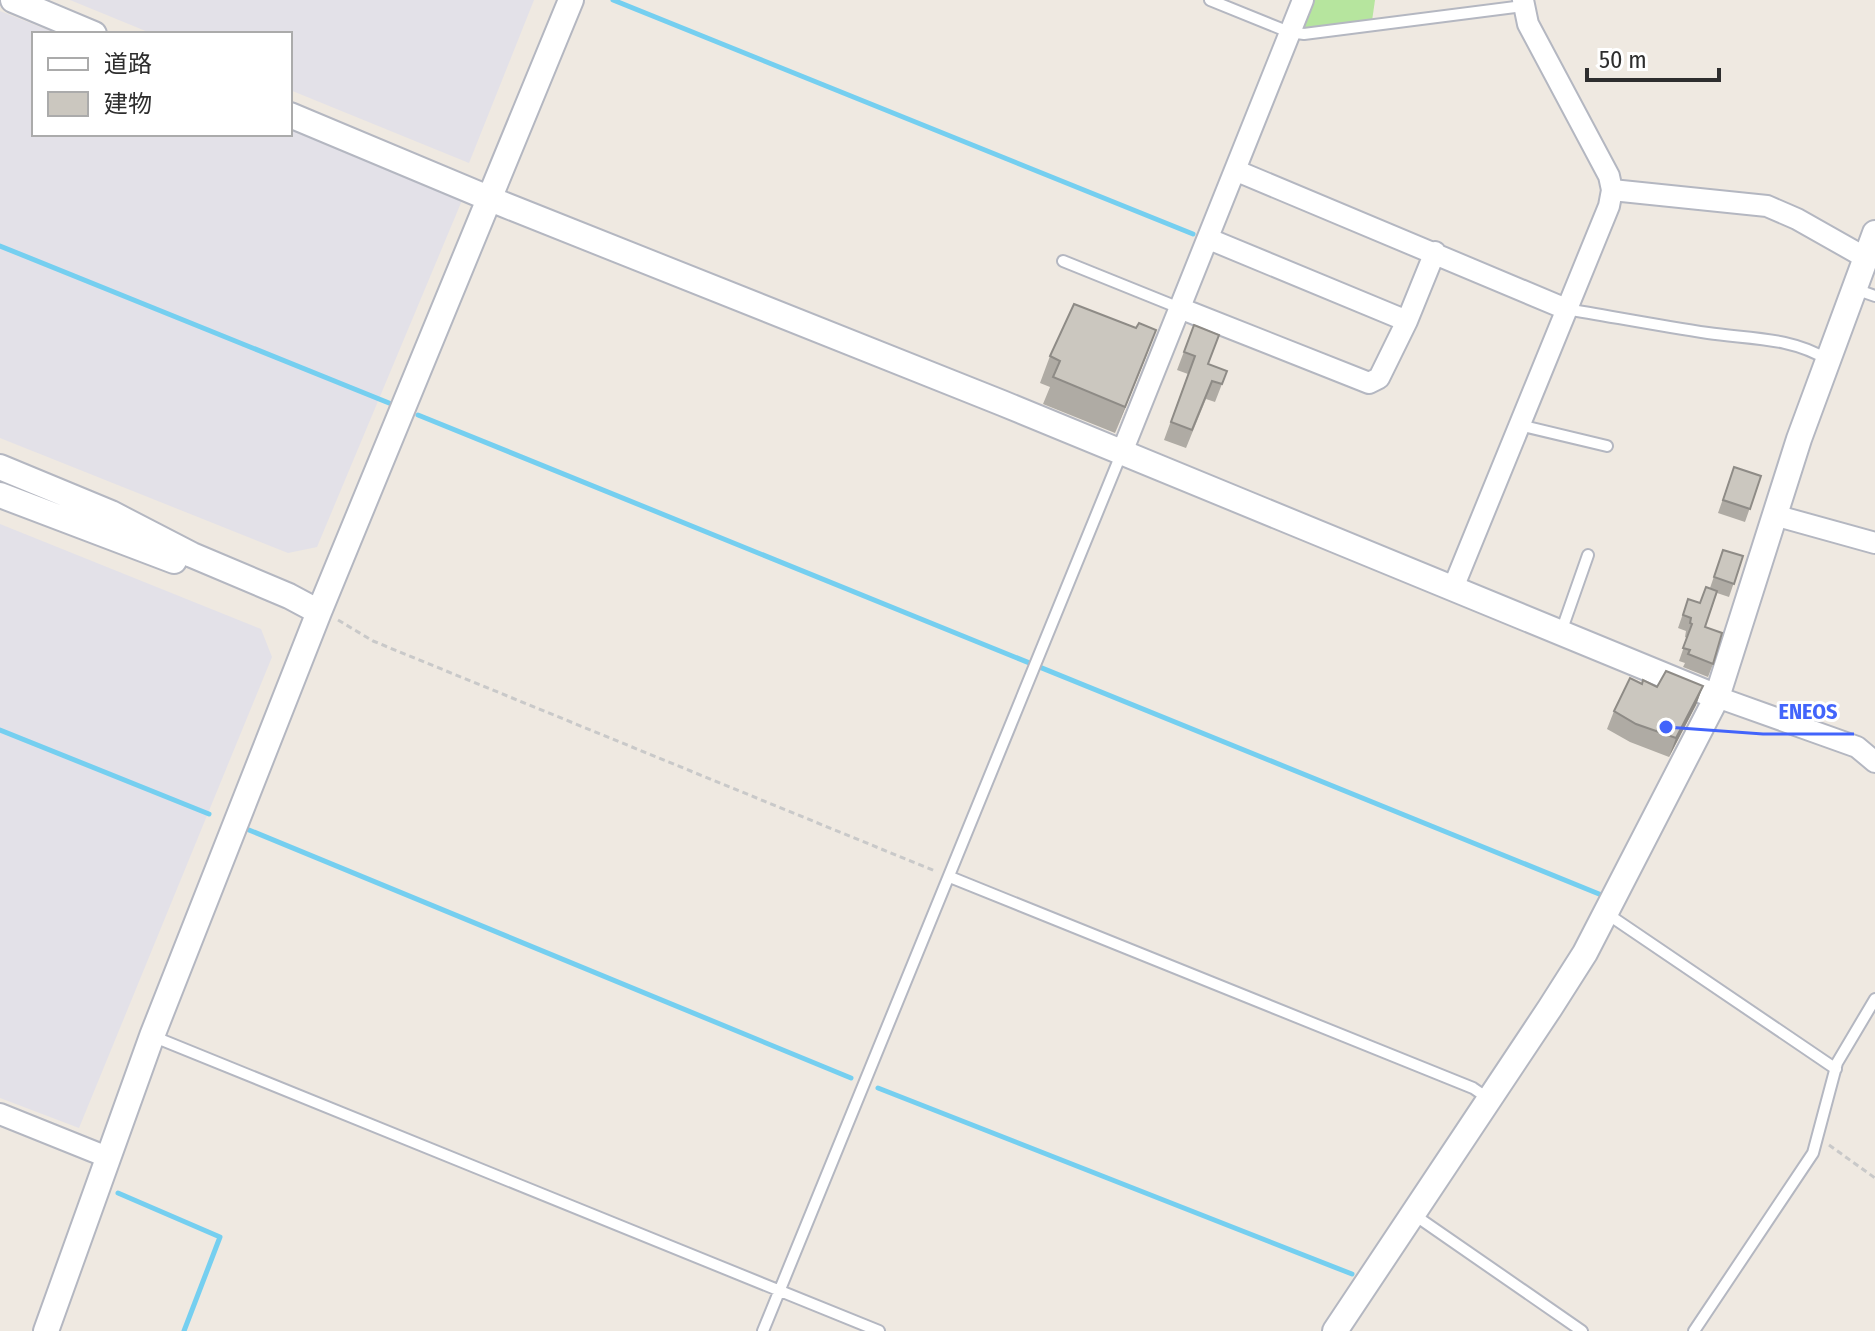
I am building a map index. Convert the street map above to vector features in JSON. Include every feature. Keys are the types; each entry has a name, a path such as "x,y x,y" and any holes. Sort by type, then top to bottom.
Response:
{"street":[{"path":"13,0 89,32"},
{"path":"46,1331 152,1036 319,612 487,197 571,0"},
{"path":"1122,452 1182,309 1303,0"},
{"path":"1453,588 1609,206 1612,190 1609,176 1596,150 1528,24 1523,3"},
{"path":"292,116 1717,697 1857,747 1875,762"},
{"path":"1237,171 1566,309"},
{"path":"1612,190 1767,206 1797,219 1866,258"},
{"path":"1335,1331 1557,997 1606,913 1717,697 1799,439 1830,361 1865,292 1866,258 1875,233"},
{"path":"1209,239 1407,321"},
{"path":"1182,309 1369,383 1379,378 1407,321 1435,252"},
{"path":"0,467 111,513 192,555 319,612"},
{"path":"0,495 283,606 319,612"},
{"path":"1774,515 1875,543"},
{"path":"0,1114 107,1157"}],"lane":[{"path":"1210,0 1289,32 1304,34 1523,3"},
{"path":"1063,261 1182,309"},
{"path":"1566,309 1711,334 1774,340 1830,361"},
{"path":"1519,425 1607,446"},
{"path":"763,1331 1122,452"},
{"path":"1561,633 1588,555"},
{"path":"950,877 1473,1088 1489,1099"},
{"path":"1606,913 1836,1069"},
{"path":"1694,1331 1813,1153 1836,1069 1875,999"},
{"path":"152,1036 879,1331"},
{"path":"1412,1213 1582,1331"}],"path":[{"path":"319,612 351,626 373,641 950,877"},
{"path":"1818,1136 1875,1178"}],"shaded area":[{"path":"70,0 534,0 469,163 292,91 292,32 148,32"},
{"path":"0,11 53,32 32,32 32,136 292,136 292,129 463,198 317,547 288,553 0,438"},
{"path":"0,524 261,629 272,657 79,1128 0,1098"}],"green space":[{"path":"1313,0 1375,0 1372,21 1307,31 1303,24"}],"building":[{"path":"1074,304 1136,328 1139,323 1156,330 1125,407 1053,377 1060,361 1050,356"},
{"path":"1194,325 1219,335 1208,364 1227,371 1222,384 1212,381 1192,430 1171,422 1195,356 1184,352"},
{"path":"1734,467 1761,476 1750,509 1723,500"},
{"path":"1723,550 1743,556 1734,584 1714,577"},
{"path":"1706,587 1717,591 1705,627 1722,633 1713,664 1688,654 1690,650 1683,648 1692,624 1691,618 1683,615 1688,599 1700,603"},
{"path":"1666,671 1703,686 1676,738 1636,724 1614,711 1630,678 1657,687"}],"waterway":[{"path":"613,0 1193,234"},
{"path":"0,246 389,403"},
{"path":"418,415 1604,896"},
{"path":"0,730 209,814"},
{"path":"249,830 851,1078"},
{"path":"878,1088 1352,1274"},
{"path":"118,1193 220,1237 184,1331"}],"place":[{"name":"ENEOS","path":"1666,727"}]}
